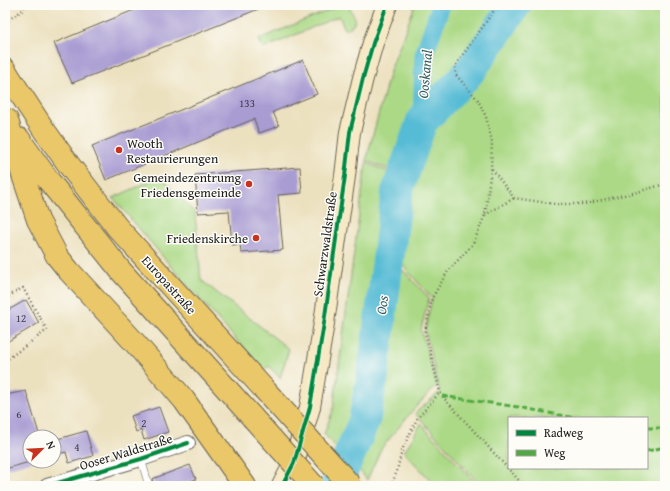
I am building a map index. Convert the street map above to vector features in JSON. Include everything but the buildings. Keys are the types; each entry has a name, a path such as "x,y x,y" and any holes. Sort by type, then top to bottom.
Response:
{"main road":[{"name":"Europastraße","path":"5,70 23,100 48,136 117,227 351,486"},
{"name":"Europastraße","path":"6,118 24,147 49,181 126,277 314,486"},
{"path":"6,118 38,220 57,256 162,373 184,400 246,486"}],"street":[{"name":"Schwarzwaldstraße","path":"282,486 294,463 310,407 343,192 350,132 362,78 383,7"},
{"name":"Ooser Waldstraße","path":"47,486 141,460 188,443"}],"lane":[{"path":"141,460 149,486"}],"path":[{"path":"5,22 23,10 25,5"},
{"path":"498,5 455,66 456,75 478,100 486,117 491,136 492,168 486,215 473,244 448,271 432,298 425,331 442,396 508,468"},
{"path":"492,168 514,198"},
{"path":"486,215 514,198 555,204 584,204 665,184"},
{"path":"5,298 23,288 47,330 5,361"},
{"path":"665,343 665,362"},
{"path":"392,486 402,450 417,419 440,392"},
{"path":"509,469 524,486"}],"green space":[{"path":"342,5 348,5 355,18 354,24 349,28 345,30 339,16 263,49 259,39"},
{"path":"415,5 665,5 665,486 481,486 415,413 440,392 425,331 432,298 398,260 400,217 432,119 464,78 454,69 415,114 391,170 366,161 390,71"},
{"path":"366,163 392,173 359,417 344,456 324,434 333,410"},
{"path":"161,176 195,213 201,280 289,349 280,378 269,366 263,370 175,271 113,198"},
{"path":"398,265 429,298 421,330 437,385 413,410 381,449 367,480 356,465 393,340"},
{"path":"421,424 478,486 436,486 404,452"}],"waterway":[{"name":"Ooskanal","path":"422,121 424,55 441,5"},
{"name":"Oos","path":"336,486 364,421 373,374 397,192 422,121 464,78 515,5"}],"marked path":[{"path":"442,396 518,407 570,417"},
{"path":"648,428 665,428"},
{"path":"648,451 665,447"}],"cycle path":[{"path":"282,486 294,463 310,407 324,323 350,132 373,43 387,5"},
{"path":"47,486 141,459 188,443"}],"place":[{"name":"Wooth Restaurierungen","path":"119,150"},
{"name":"Gemeindezentrumg Friedensgemeinde","path":"249,184"},
{"name":"Friedenskirche","path":"256,238"}]}
